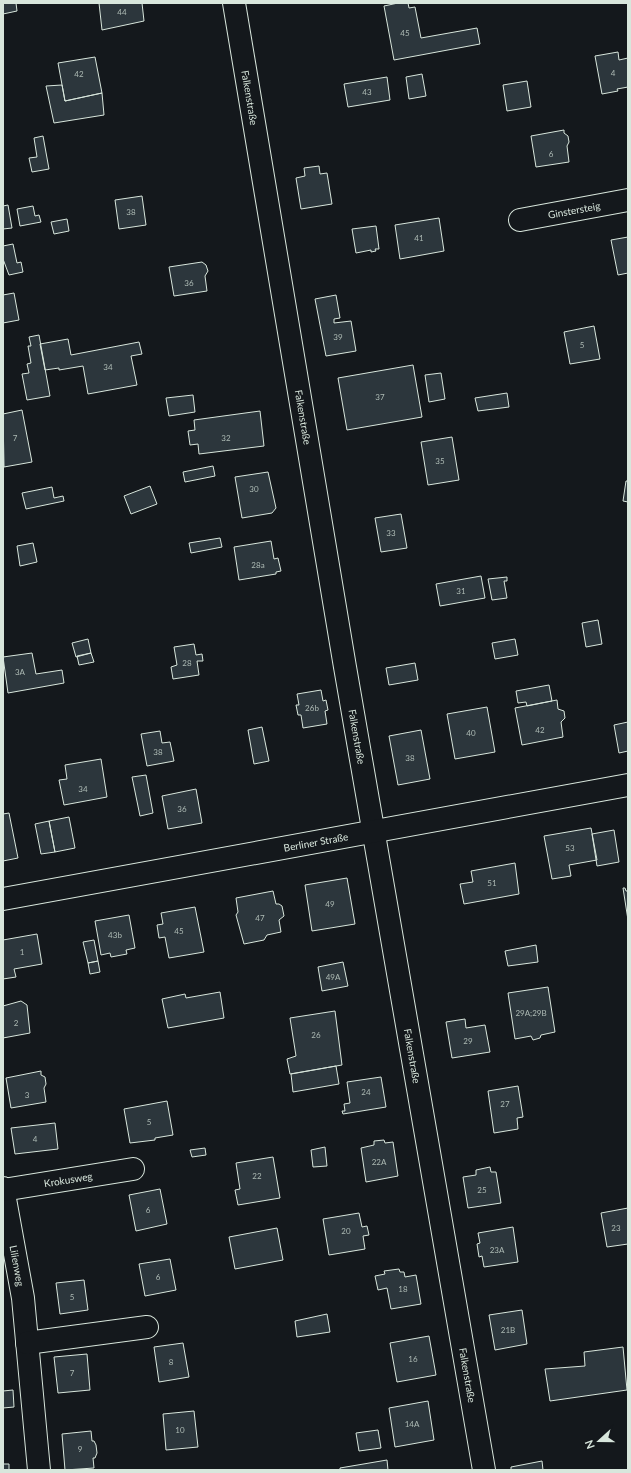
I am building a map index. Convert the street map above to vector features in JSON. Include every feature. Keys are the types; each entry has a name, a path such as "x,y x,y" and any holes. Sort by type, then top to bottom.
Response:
{"street":[{"name":"Falkenstraße","path":"234,3 484,1470"},
{"name":"Ginstersteig","path":"520,220 628,200"},
{"name":"Berliner Straße","path":"3,899 628,785"},
{"name":"Krokusweg","path":"3,1189 133,1169"},
{"name":"Lilienweg","path":"3,1189 5,1212 22,1298 39,1470"},
{"path":"27,1343 147,1327"}],"building":[{"path":"3,3 16,3 17,11 3,14"},
{"path":"99,3 142,3 144,21 102,30"},
{"path":"398,3 408,3 409,8 415,7 421,38 477,28 480,44 394,60 384,6"},
{"path":"618,52 619,60 628,58 628,87 617,89 618,91 602,94 595,56"},
{"path":"95,57 102,93 65,101 58,63"},
{"path":"422,74 426,96 409,99 406,77"},
{"path":"387,77 390,100 348,107 344,84"},
{"path":"527,81 531,107 507,111 503,85"},
{"path":"62,85 65,101 102,93 104,115 54,123 46,86"},
{"path":"564,130 564,133 568,136 569,142 567,146 569,162 536,167 531,136"},
{"path":"43,136 49,169 32,172 29,158 37,157 34,138"},
{"path":"319,166 320,174 327,173 332,204 301,209 296,178 305,176 304,168"},
{"path":"142,196 146,225 119,229 115,200"},
{"path":"8,205 12,228 3,229 3,206"},
{"path":"33,206 35,216 39,215 41,222 20,226 17,209"},
{"path":"439,218 444,251 400,259 395,225"},
{"path":"67,219 69,231 54,234 51,222"},
{"path":"376,226 379,249 375,249 376,251 371,252 371,250 356,253 352,229"},
{"path":"628,237 628,273 618,275 611,240"},
{"path":"13,244 17,263 21,262 23,272 9,275 3,259 3,246"},
{"path":"202,262 206,265 208,271 205,276 207,291 174,296 169,267"},
{"path":"14,293 19,320 3,323 3,295"},
{"path":"336,295 340,318 334,319 334,323 351,321 356,351 326,356 315,299"},
{"path":"594,326 600,359 570,364 564,332"},
{"path":"39,335 50,396 27,400 22,374 29,373 27,364 31,363 28,346 31,346 29,337"},
{"path":"68,339 71,355 139,342 142,354 131,356 137,385 88,394 83,366 59,370 59,368 45,370 40,344"},
{"path":"413,365 422,417 347,430 338,378"},
{"path":"441,373 445,399 429,402 425,375"},
{"path":"507,393 509,407 478,411 475,398"},
{"path":"193,395 195,412 169,416 166,398"},
{"path":"22,410 32,462 4,467 3,414"},
{"path":"260,411 264,446 199,454 198,444 190,445 188,431 195,430 194,420"},
{"path":"452,437 459,480 428,485 421,442"},
{"path":"213,466 215,476 185,482 183,472"},
{"path":"268,472 276,508 272,513 242,518 235,477"},
{"path":"626,481 628,481 628,502 623,501"},
{"path":"150,486 157,504 131,514 124,496"},
{"path":"52,487 54,498 63,496 64,501 26,509 22,493"},
{"path":"401,514 407,548 381,552 375,518"},
{"path":"220,538 222,547 191,553 189,543"},
{"path":"271,541 274,559 278,558 281,571 276,572 276,574 239,580 234,547"},
{"path":"33,543 37,562 20,566 17,546"},
{"path":"481,576 485,598 440,606 436,584"},
{"path":"507,577 507,581 504,581 507,598 492,600 488,579"},
{"path":"598,620 602,644 586,647 582,623"},
{"path":"88,639 91,653 76,657 72,643"},
{"path":"515,639 518,655 495,659 492,643"},
{"path":"194,644 196,655 202,654 203,661 197,661 199,675 173,679 171,667 177,665 174,647"},
{"path":"32,653 36,674 62,670 64,683 8,693 3,657"},
{"path":"91,653 94,662 79,665 77,656"},
{"path":"415,663 418,680 389,685 386,668"},
{"path":"549,685 552,701 527,706 526,702 518,703 516,691"},
{"path":"321,690 323,701 326,700 328,710 325,711 327,724 303,728 301,715 298,715 296,705 299,705 297,694"},
{"path":"557,700 558,709 564,711 565,718 561,722 563,737 522,745 515,708"},
{"path":"487,707 495,752 455,759 447,714"},
{"path":"628,722 628,751 619,753 614,725"},
{"path":"262,727 269,761 254,764 248,730"},
{"path":"421,730 430,779 398,785 389,736"},
{"path":"160,731 162,743 170,742 174,761 147,766 141,734"},
{"path":"101,759 107,797 64,805 59,780 67,779 65,765"},
{"path":"146,775 153,813 140,816 132,777"},
{"path":"196,789 202,823 168,829 162,796"},
{"path":"9,813 18,858 3,861 3,814"},
{"path":"69,817 75,848 55,852 49,821"},
{"path":"49,821 55,852 41,854 35,824"},
{"path":"591,828 597,860 569,865 571,876 552,879 544,836"},
{"path":"614,830 619,862 597,866 592,834"},
{"path":"515,863 519,894 464,904 460,884 473,882 471,871"},
{"path":"347,878 355,924 312,931 305,885"},
{"path":"623,888 628,891 628,920"},
{"path":"273,891 276,904 282,906 284,916 279,920 281,932 267,935 264,940 244,944 236,915 238,912 236,898"},
{"path":"195,907 204,952 169,958 165,937 159,938 157,925 163,924 161,913"},
{"path":"129,915 135,948 126,950 127,954 111,957 110,953 101,955 95,921"},
{"path":"37,934 42,964 14,969 16,977 3,979 3,940"},
{"path":"94,940 98,961 88,963 83,942"},
{"path":"536,945 538,962 508,966 505,951"},
{"path":"98,961 100,972 90,974 88,963"},
{"path":"343,962 348,986 322,991 318,967"},
{"path":"548,987 555,1032 541,1035 540,1038 533,1040 531,1036 515,1039 508,993"},
{"path":"220,992 224,1018 168,1028 162,999 185,994 186,998"},
{"path":"21,1001 27,1005 30,1033 3,1038 3,1006"},
{"path":"335,1011 342,1065 290,1074 287,1059 296,1056 290,1018"},
{"path":"465,1019 466,1028 485,1025 490,1052 452,1058 446,1022"},
{"path":"336,1066 339,1084 293,1092 291,1074"},
{"path":"41,1071 41,1075 45,1077 46,1084 44,1088 46,1102 11,1108 6,1078"},
{"path":"381,1077 386,1107 343,1114 342,1111 345,1111 344,1104 350,1103 347,1082"},
{"path":"518,1086 523,1117 517,1118 518,1129 494,1133 488,1091"},
{"path":"167,1101 173,1135 155,1138 155,1140 130,1143 124,1109"},
{"path":"55,1123 58,1149 15,1154 11,1128"},
{"path":"384,1140 385,1143 393,1142 398,1176 366,1182 361,1148 374,1145 374,1141"},
{"path":"325,1147 327,1166 313,1167 311,1150"},
{"path":"205,1148 206,1155 192,1157 190,1150"},
{"path":"273,1157 280,1198 238,1205 235,1190 240,1189 236,1163"},
{"path":"490,1167 491,1172 496,1172 501,1203 468,1208 463,1177 476,1175 476,1170"},
{"path":"160,1189 167,1224 136,1231 129,1195"},
{"path":"628,1208 628,1244 607,1247 601,1213"},
{"path":"359,1213 362,1227 367,1226 369,1235 363,1236 365,1249 329,1255 323,1219"},
{"path":"513,1227 518,1262 484,1267 482,1256 479,1257 477,1244 480,1243 478,1233"},
{"path":"277,1228 283,1260 235,1269 229,1237"},
{"path":"170,1259 176,1290 145,1296 139,1264"},
{"path":"399,1269 400,1272 404,1272 405,1277 416,1275 421,1304 391,1309 387,1288 378,1290 375,1276 385,1274 384,1271"},
{"path":"84,1280 88,1310 60,1314 56,1283"},
{"path":"522,1310 527,1344 495,1350 489,1315"},
{"path":"327,1314 330,1332 297,1337 295,1321"},
{"path":"429,1336 436,1375 397,1382 390,1343"},
{"path":"183,1343 189,1377 159,1382 154,1347"},
{"path":"623,1347 627,1390 550,1401 545,1369 585,1366 584,1352"},
{"path":"87,1354 90,1390 58,1393 54,1357"},
{"path":"13,1390 14,1407 3,1408 3,1391"},
{"path":"428,1401 434,1440 395,1447 389,1408"},
{"path":"194,1411 198,1447 166,1450 163,1414"},
{"path":"378,1430 381,1448 359,1451 356,1433"},
{"path":"91,1431 92,1441 94,1441 96,1445 97,1453 95,1458 93,1458 94,1468 65,1470 62,1434"},
{"path":"387,1460 388,1470 340,1470 340,1468"},
{"path":"542,1461 543,1470 511,1470 511,1467"},
{"path":"3,1464 9,1464 9,1470 3,1470"}]}
